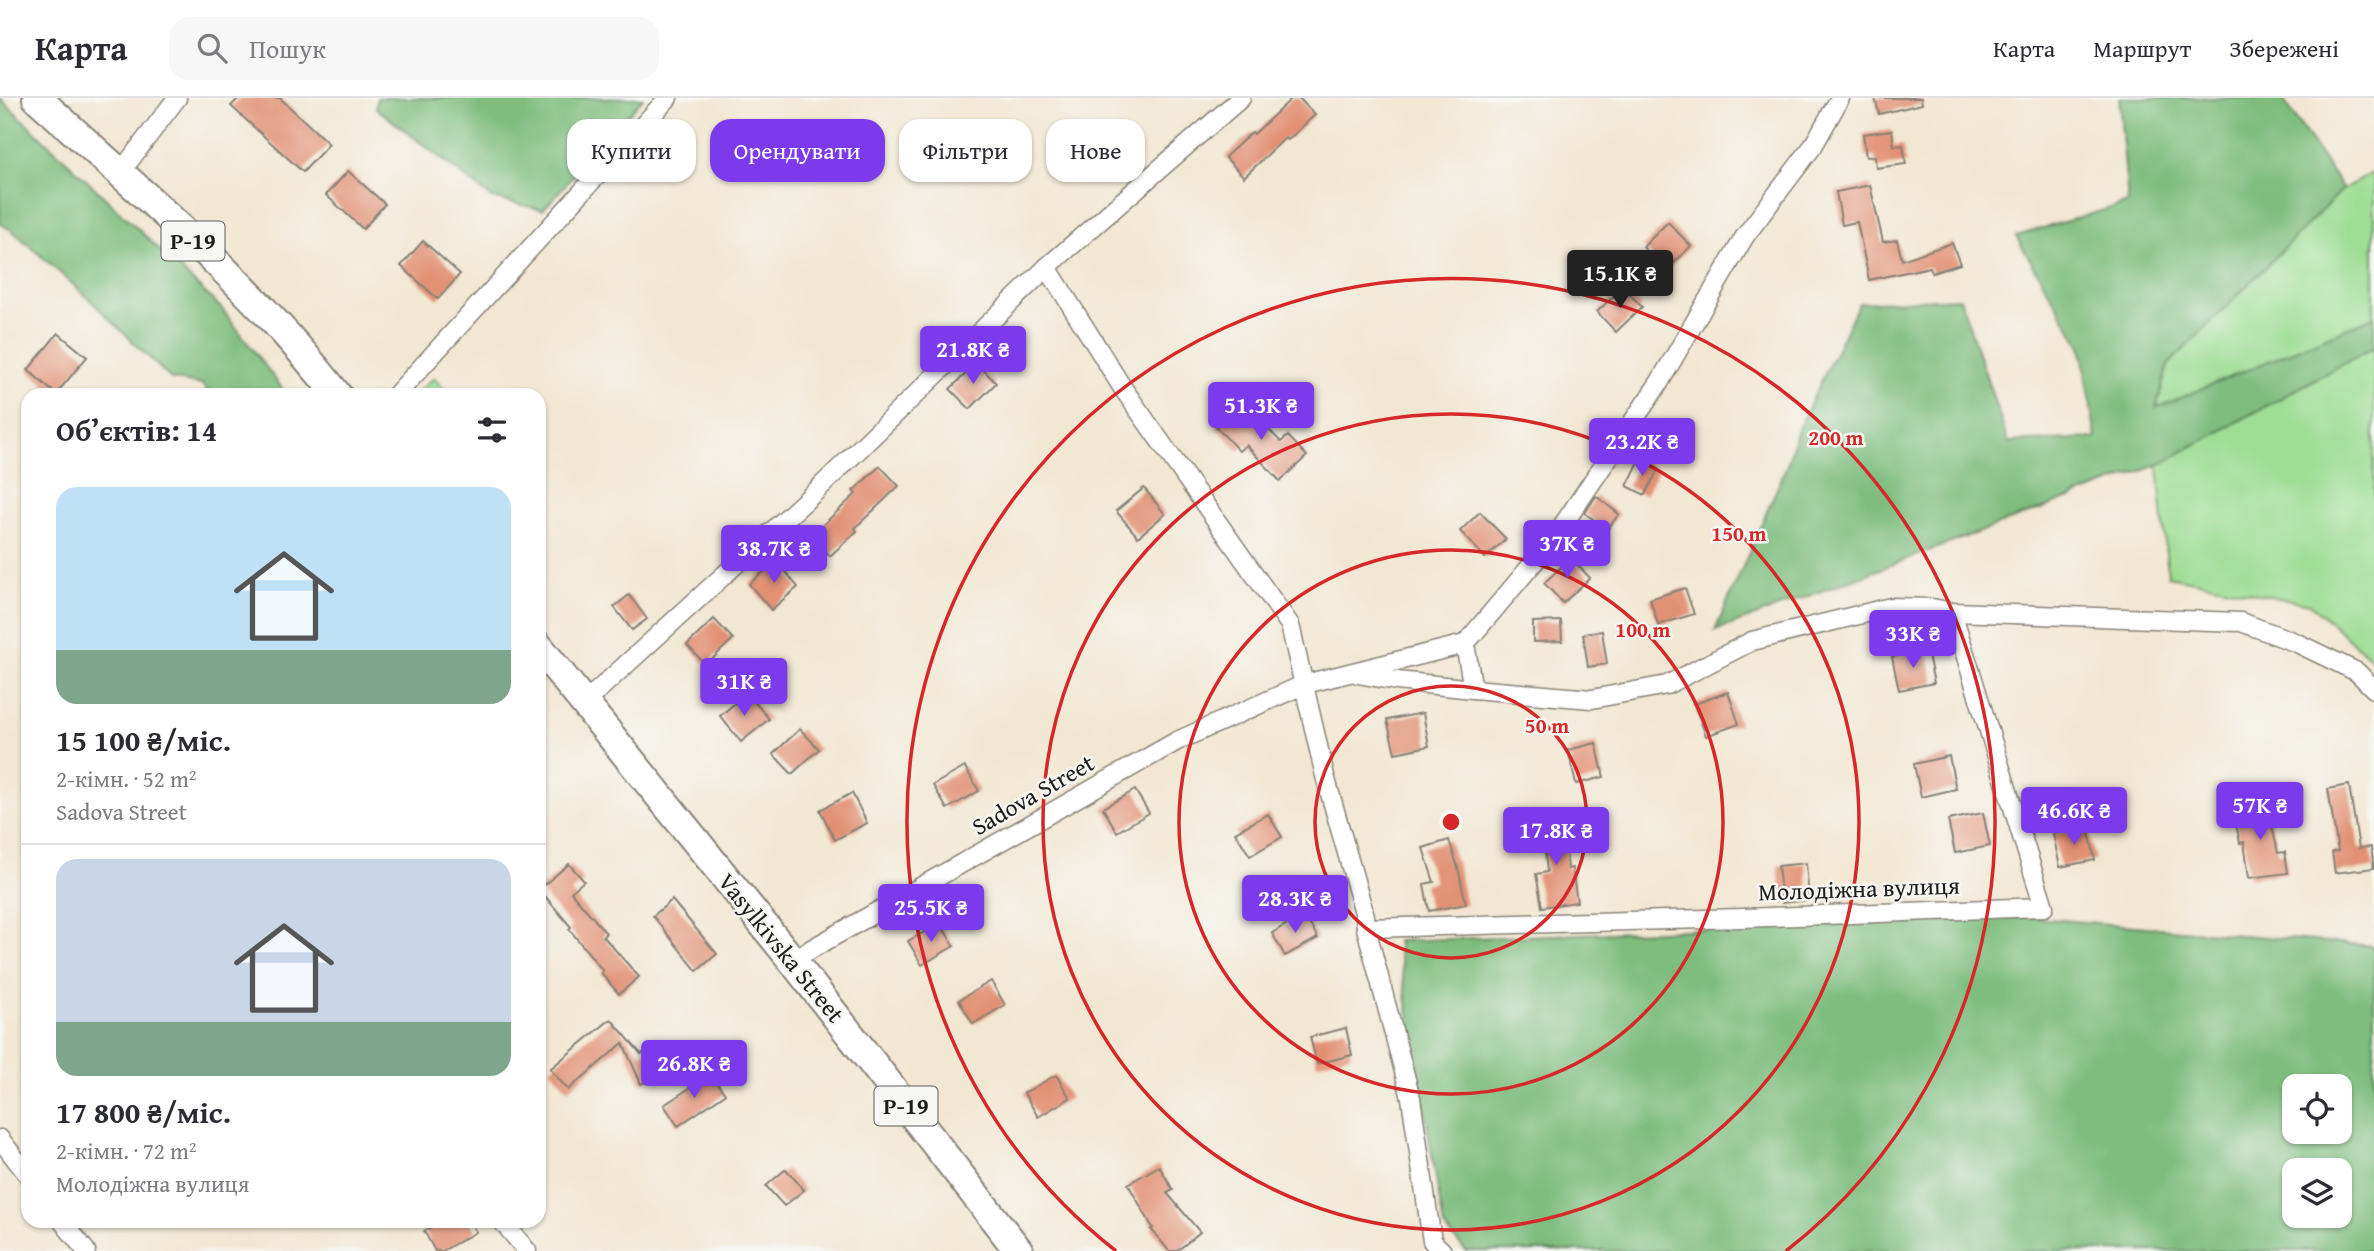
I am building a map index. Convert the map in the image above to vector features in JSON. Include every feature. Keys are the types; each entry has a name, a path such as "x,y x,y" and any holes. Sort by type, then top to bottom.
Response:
{"main road":[{"name":"Р-19","path":"37,98 248,292 332,388"},
{"name":"Vasylkivska Street","path":"546,656 792,960 1019,1251"}],"street":[{"path":"120,173 177,98"},
{"path":"402,388 668,98"},
{"path":"583,703 816,491 1047,267 1241,98"},
{"path":"1474,689 1465,644 1552,541 1659,383 1745,236 1813,146 1840,98"},
{"path":"1047,267 1122,387 1290,625 1325,776 1365,916 1411,1098 1437,1246"},
{"path":"1351,672 1397,681 1592,699 1667,685 1752,641 1891,607 1932,608 1952,612 2241,622 2297,643 2357,672 2374,689"},
{"name":"Молодіжна вулиця","path":"1366,928 2044,907 1952,612"},
{"name":"Sadova Street","path":"792,960 1177,741 1305,684 1465,644"},
{"path":"0,1139 21,1166"},
{"path":"68,1228 86,1251"},
{"path":"508,1228 527,1251"}],"green space":[{"path":"0,98 222,309 282,388 205,388 203,385 171,379 86,296 14,232 0,223"},
{"path":"377,98 643,98 624,119 567,119 568,182 543,210 492,198 376,108"},
{"path":"2119,98 2282,98 2343,189 2168,365 2156,408 2374,317 2374,347 2158,465 1715,631 1787,465 1798,429 1859,303 1960,298 2008,442 2096,438 2081,346 2016,236 2128,203"},
{"path":"2374,172 2374,317 2156,409 2168,365 2343,189"},
{"path":"2374,347 2374,661 2310,604 2168,576 2158,465"},
{"path":"434,378 443,388 423,388"},
{"path":"2025,917 2374,946 2374,1251 1466,1251 1444,1227 1397,941"}],"building":[{"path":"239,98 280,98 329,144 303,172 231,106"},
{"path":"1292,98 1299,98 1315,115 1288,140 1285,138 1244,177 1225,157"},
{"path":"1875,98 1921,98 1922,104 1879,114"},
{"path":"1892,130 1894,146 1903,145 1906,164 1876,168 1875,156 1866,157 1863,134"},
{"path":"348,171 385,204 363,229 326,195"},
{"path":"1870,185 1883,242 1897,240 1902,260 1952,243 1960,264 1932,273 1930,267 1869,280 1857,222 1842,225 1836,192"},
{"path":"1668,222 1691,246 1666,271 1643,247"},
{"path":"423,241 460,274 438,299 401,266"},
{"path":"1623,287 1642,307 1616,332 1597,312"},
{"path":"58,333 87,357 61,388 49,388 28,370"},
{"path":"977,363 996,383 970,409 950,389"},
{"path":"1241,402 1281,442 1288,436 1307,456 1280,481 1246,445 1239,451 1216,427"},
{"path":"1640,460 1658,470 1645,495 1627,486"},
{"path":"880,466 899,486 830,556 811,536 856,494 853,491"},
{"path":"1144,488 1165,514 1138,537 1116,511"},
{"path":"1596,496 1619,514 1607,530 1585,513"},
{"path":"1480,512 1506,539 1485,558 1460,531"},
{"path":"1571,558 1590,578 1563,603 1544,583"},
{"path":"777,561 798,587 771,610 749,584"},
{"path":"1685,588 1694,614 1658,625 1650,599"},
{"path":"629,595 647,619 632,630 614,607"},
{"path":"714,619 733,639 706,665 687,645"},
{"path":"1561,621 1562,641 1533,642 1533,622"},
{"path":"1602,631 1607,664 1588,667 1583,634"},
{"path":"1927,650 1934,683 1899,690 1892,657"},
{"path":"1728,692 1739,724 1706,736 1694,704"},
{"path":"747,693 769,719 741,742 720,716"},
{"path":"1423,713 1429,746 1395,753 1387,720"},
{"path":"800,729 819,749 792,774 773,754"},
{"path":"1596,743 1604,777 1576,784 1568,750"},
{"path":"1949,756 1956,789 1921,797 1914,764"},
{"path":"965,767 979,791 947,809 933,785"},
{"path":"2349,785 2359,848 2371,847 2374,868 2335,873 2332,852 2338,851 2328,789"},
{"path":"1135,790 1149,813 1117,832 1103,808"},
{"path":"852,793 867,823 835,840 820,810"},
{"path":"2267,803 2278,853 2285,852 2288,873 2249,878 2244,842 2240,843 2233,810"},
{"path":"1983,813 1990,846 1955,853 1948,820"},
{"path":"1268,814 1282,837 1250,856 1235,832"},
{"path":"1562,818 1568,869 1572,868 1577,902 1542,907 1536,874 1547,872 1541,820"},
{"path":"2088,827 2095,860 2060,867 2053,834"},
{"path":"1449,840 1466,904 1429,911 1424,884 1434,882 1423,848"},
{"path":"1806,863 1809,900 1782,903 1778,866"},
{"path":"569,864 584,881 571,892 606,933 603,936 639,977 619,994 546,897 546,883"},
{"path":"672,900 717,954 697,971 653,916"},
{"path":"1304,914 1318,938 1285,956 1272,933"},
{"path":"940,923 954,946 922,965 908,941"},
{"path":"991,981 1005,1005 973,1024 959,1000"},
{"path":"611,1019 641,1054 654,1048 665,1073 641,1084 623,1043 568,1090 550,1069"},
{"path":"1346,1028 1352,1055 1317,1064 1310,1037"},
{"path":"711,1074 725,1094 678,1126 664,1105"},
{"path":"1056,1075 1070,1098 1038,1117 1024,1093"},
{"path":"1159,1166 1173,1190 1167,1193 1200,1232 1177,1251 1169,1251 1151,1229 1153,1228 1128,1184"},
{"path":"786,1169 804,1190 784,1206 766,1186"},
{"path":"430,1228 474,1228 476,1232 442,1251 435,1251 424,1231"}]}
